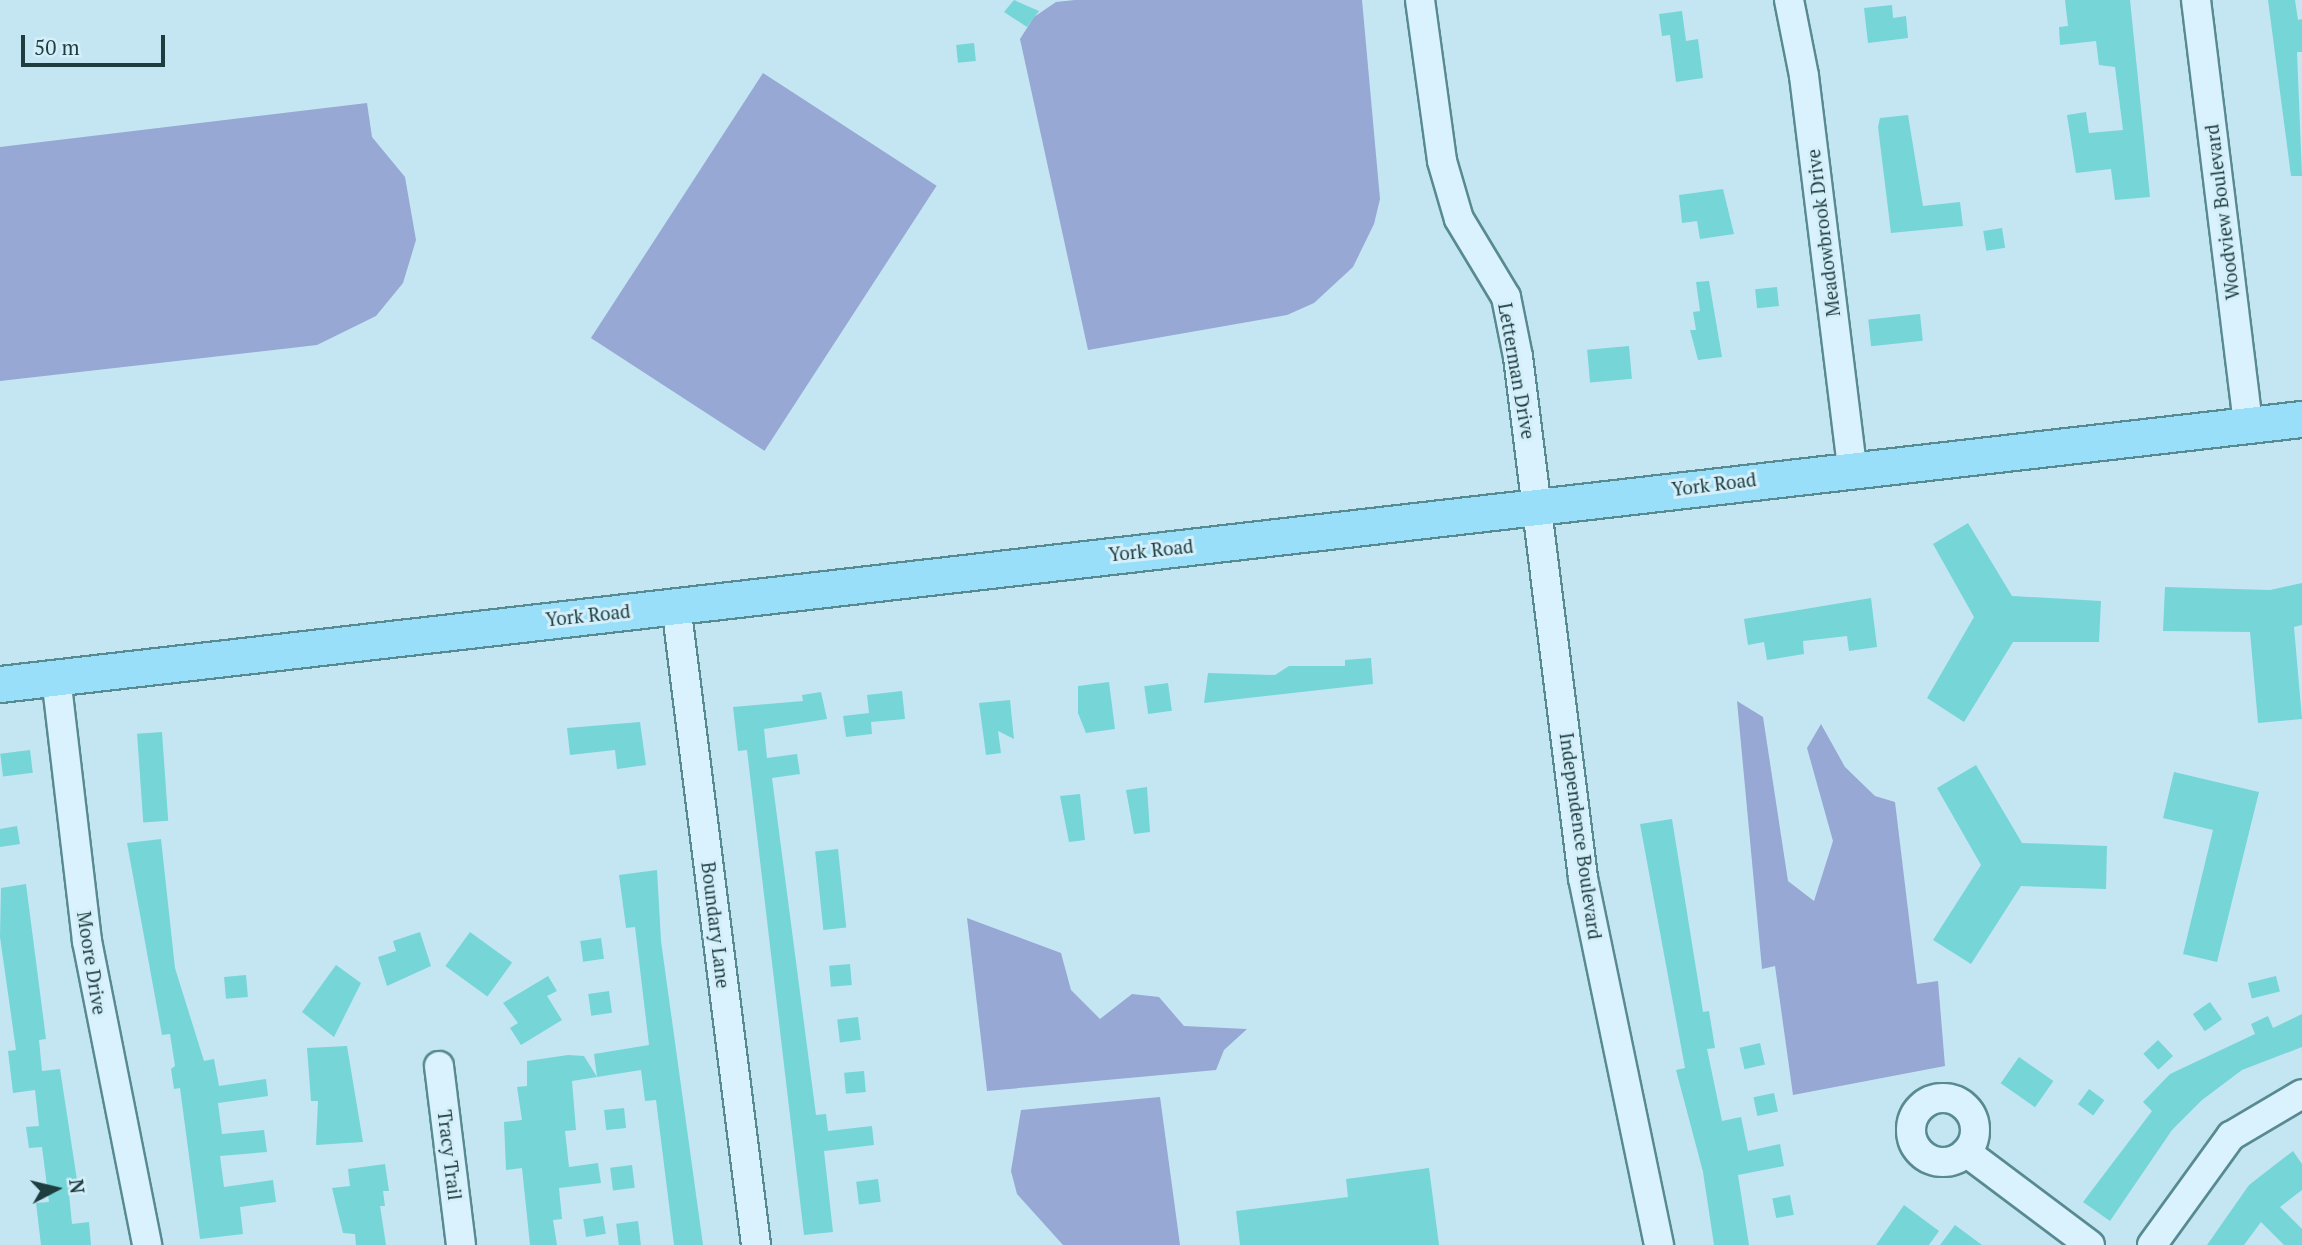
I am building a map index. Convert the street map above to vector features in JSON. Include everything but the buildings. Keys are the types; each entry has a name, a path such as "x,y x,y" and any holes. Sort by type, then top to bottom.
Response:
{"main road":[{"name":"York Road","path":"0,684 1852,467 2302,419"}],"street":[{"name":"Letterman Drive","path":"1420,0 1442,160 1459,219 1506,298 1538,505"},
{"name":"Meadowbrook Drive","path":"1788,0 1804,76 1852,467"},
{"name":"Woodview Boulevard","path":"2196,0 2248,425"},
{"name":"Independence Boulevard","path":"1538,505 1583,877 1659,1245"},
{"name":"Boundary Lane","path":"677,605 756,1245"},
{"name":"Moore Drive","path":"56,677 88,941 147,1245"},
{"name":"Tracy Trail","path":"439,1066 461,1245"},
{"path":"2152,1245 2231,1136 2302,1094"},
{"path":"1966,1152 2090,1245"}],"shaded area":[{"path":"1075,0 1362,0 1380,199 1374,224 1353,267 1314,303 1287,315 1088,350 1020,39 1034,17 1056,2"},
{"path":"763,73 937,186 764,451 591,338"},
{"path":"367,103 372,137 405,177 416,240 403,283 376,316 317,345 0,381 0,147"},
{"path":"1737,701 1763,717 1788,881 1814,901 1833,841 1807,748 1821,724 1845,767 1875,796 1895,802 1917,984 1938,981 1945,1066 1793,1095 1775,966 1762,969"},
{"path":"967,918 1061,953 1071,990 1100,1019 1132,994 1159,997 1184,1026 1247,1029 1224,1050 1216,1070 987,1091"},
{"path":"1160,1097 1180,1245 1063,1245 1017,1194 1011,1171 1021,1110"}]}
